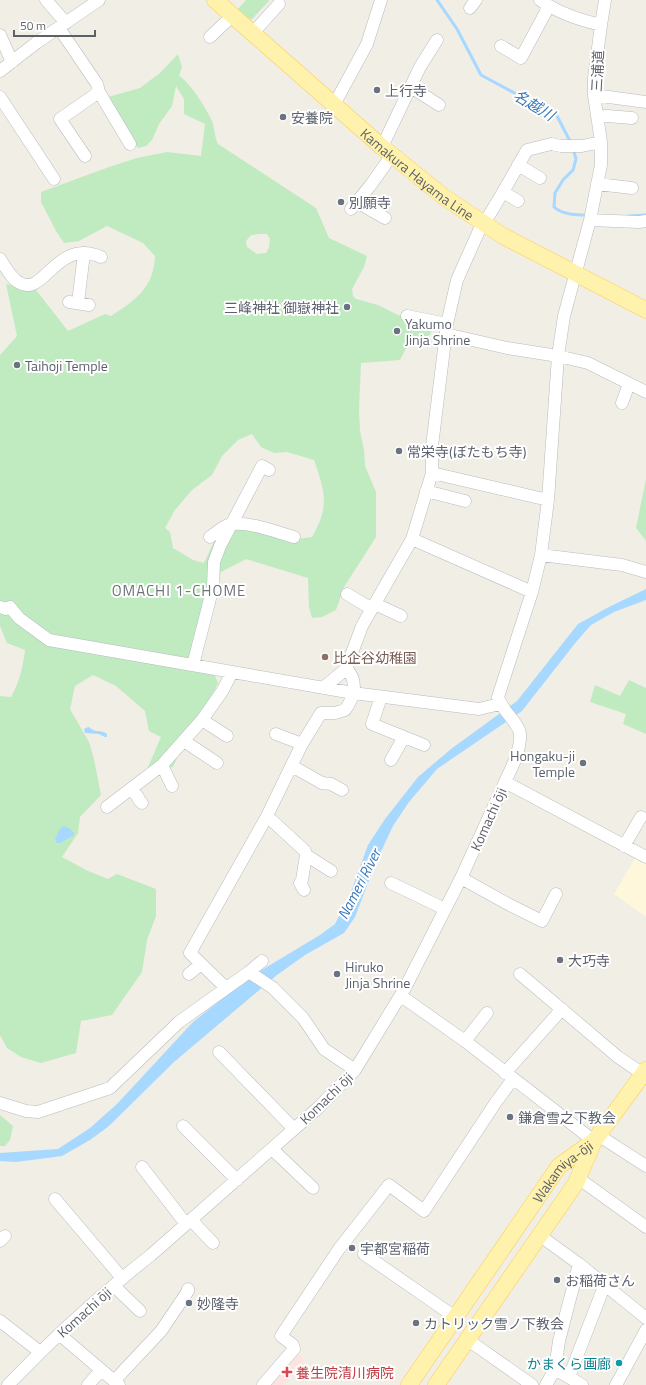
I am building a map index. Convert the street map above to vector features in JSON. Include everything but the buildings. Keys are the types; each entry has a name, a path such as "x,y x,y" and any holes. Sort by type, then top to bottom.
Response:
{"main road":[{"name":"Kamakura Hayama Line","path":"214,0 387,151 444,197 482,224 527,250 646,310"},
{"path":"596,1138 644,1072"},
{"name":"Wakamiya-ōji","path":"409,1385 562,1164 596,1138"},
{"name":"Wakamiya-ōji","path":"436,1385 579,1177 596,1138"},
{"path":"562,1164 566,1163 575,1167 579,1177"}],"street":[{"path":"46,0 130,144"},
{"path":"0,70 36,43 99,0"},
{"path":"334,105 367,44 381,0"},
{"name":"三浦道","path":"503,708 498,697 532,592 541,555 548,500 558,356 564,316 591,215 601,165 601,142 594,95 594,78 605,0"},
{"path":"501,46 521,58 544,3 576,19 601,25"},
{"path":"252,34 279,4"},
{"path":"210,37 232,16"},
{"path":"0,35 12,62"},
{"path":"385,218 354,206 387,151 411,87 420,68 437,40"},
{"path":"411,87 439,105"},
{"path":"86,156 60,119 99,92"},
{"path":"594,95 646,102"},
{"path":"0,97 54,179"},
{"path":"597,117 607,116 632,118"},
{"path":"323,688 346,669 362,626 412,539 432,473 432,446 446,329 457,280 482,224 488,217 527,150 551,144 561,146 582,146 601,142"},
{"path":"518,166 540,178"},
{"path":"597,184 632,188"},
{"path":"503,192 518,201"},
{"path":"591,215 639,222 646,221"},
{"path":"0,259 16,280 26,286 32,285 41,279 59,262 75,253 91,252 101,257"},
{"path":"79,303 84,253"},
{"path":"407,316 506,348 558,356 588,363 646,392"},
{"path":"622,402 629,384"},
{"path":"193,665 213,587 214,562 220,546 262,466 269,470"},
{"path":"432,473 548,500"},
{"path":"426,491 464,500"},
{"path":"210,537 219,530 232,524 259,527 294,537"},
{"path":"412,539 532,592"},
{"path":"541,555 622,565 646,572"},
{"path":"347,594 374,607 401,616"},
{"path":"0,607 6,609 10,607 19,618 48,640 353,693 478,709 503,708"},
{"path":"226,988 190,953 267,816 302,744 321,713 335,713 345,710 353,693 354,678 346,669"},
{"path":"107,807 162,765 202,720 223,690 232,672"},
{"path":"381,696 372,724 424,745"},
{"name":"Komachi ōji","path":"8,1385 40,1352 118,1282 151,1256 318,1108 355,1070 401,996 461,878 516,758 520,743 520,732 515,722 503,708"},
{"path":"202,720 227,736"},
{"path":"276,734 302,744"},
{"path":"391,760 404,737"},
{"path":"184,741 217,763"},
{"path":"162,765 172,786"},
{"path":"292,766 322,783 331,784 342,790"},
{"path":"505,782 646,857"},
{"path":"130,789 138,797 142,804"},
{"path":"267,816 305,851 306,856 302,880 300,883 304,890"},
{"path":"624,846 641,817"},
{"path":"306,856 331,871"},
{"path":"461,878 542,921 556,894"},
{"path":"391,883 445,909"},
{"path":"0,1103 26,1111 38,1112 110,1088 179,1022 262,961"},
{"path":"189,974 201,964"},
{"path":"249,972 273,988 303,1018 324,1049 355,1070"},
{"path":"520,974 618,1057 644,1072"},
{"path":"401,996 465,1041 509,1076 596,1138 646,1166"},
{"path":"263,1385 294,1349 293,1345 281,1336 339,1249 388,1185 424,1212 496,1102 509,1076 562,1009"},
{"path":"465,1041 487,1013"},
{"path":"219,1052 294,1129"},
{"path":"183,1126 236,1180"},
{"path":"272,1149 313,1188"},
{"path":"142,1167 188,1222 213,1243"},
{"path":"579,1177 646,1227"},
{"path":"55,1199 140,1311"},
{"path":"539,1235 605,1284 646,1318"},
{"path":"364,1254 455,1317"},
{"path":"546,1385 555,1369 559,1341 579,1264"},
{"path":"569,1377 605,1284"},
{"path":"60,1334 117,1383 161,1330 188,1289"},
{"path":"0,1320 40,1352"},
{"path":"616,1385 646,1330"},
{"path":"468,1340 532,1385"},
{"path":"555,1369 582,1385"},
{"path":"88,1385 101,1370"}],"shaded area":[{"path":"635,858 646,864 646,917 614,894"},
{"name":"養生院清川病院","path":"294,1352 304,1359 284,1385 270,1385"}],"green space":[{"path":"246,0 269,1 251,20 238,9"},
{"path":"178,54 182,67 179,76 197,95 209,114 218,144 316,208 329,238 367,256 364,267 352,289 353,296 356,299 378,305 398,315 426,322 430,325 431,333 426,338 411,339 400,360 361,363 359,409 360,431 364,450 365,466 376,492 376,537 344,587 336,610 322,617 312,618 309,607 308,578 246,559 221,572 199,665 212,669 218,683 201,718 191,728 173,767 146,772 161,737 149,731 145,711 116,686 93,675 75,686 70,709 89,742 101,795 80,817 78,833 62,857 88,871 108,879 117,874 156,889 156,916 147,940 142,972 112,1015 81,1021 76,1053 41,1063 21,1057 7,1048 0,1035 0,696 11,697 20,675 25,650 7,643 0,626 0,355 17,336 6,284 36,290 68,331 105,314 111,316 142,292 151,276 155,256 143,243 107,226 79,241 64,243 41,202 41,192 137,158 167,152 201,156 205,124 184,114 184,99 176,86 172,106 159,124 152,140 146,146 138,148 131,140 108,97 140,88 160,73","holes":["267,234 270,239 269,248 266,253 257,254 247,247 246,241 251,235","252,434 261,447 274,453 287,452 314,460 321,481 324,499 318,526 312,537 290,540 219,523 217,535 204,563 193,560 173,548 170,532 165,528 175,510 192,490 212,475 222,456 238,440"]},
{"path":"646,479 646,541 636,528"},
{"path":"629,680 646,688 646,734 623,724 626,714 590,702 595,685 620,696"},
{"path":"0,1115 13,1126 10,1140 5,1146 0,1146"}],"water":[{"name":"Nameri River","path":"646,589 646,600 614,612 591,625 522,711 437,769 409,802 393,826 376,862 355,917 344,933 305,955 277,975 174,1062 109,1126 90,1140 62,1156 16,1162 0,1161 0,1153 58,1149 90,1128 117,1104 193,1022 247,979 320,935 335,924 349,897 368,845 385,819 418,777 451,749 517,701 578,624"},
{"path":"88,727 92,730 107,734 107,737 99,734 85,733 84,729"},
{"path":"63,826 69,828 74,835 60,843 57,843 55,840 59,830"}],"waterway":[{"name":"名越川","path":"437,0 457,29 481,75 557,116 571,143"},
{"name":"名越川","path":"573,148 576,159 573,170 563,180 555,193 554,207 566,213 588,215"},
{"name":"名越川","path":"628,216 646,215"}],"place":[{"name":"上行寺","path":"377,90"},
{"name":"安養院","path":"283,117"},
{"name":"別願寺","path":"341,202"},
{"name":"三峰神社 御嶽神社","path":"347,307"},
{"name":"Yakumo Jinja Shrine","path":"397,331"},
{"name":"Taihoji Temple","path":"17,365"},
{"name":"常栄寺(ぼたもち寺)","path":"399,451"},
{"name":"比企谷幼稚園","path":"325,657"},
{"name":"Hongaku-ji Temple","path":"583,763"},
{"name":"大巧寺","path":"560,960"},
{"name":"Hiruko Jinja Shrine","path":"337,974"},
{"name":"鎌倉雪之下教会","path":"510,1117"},
{"name":"宇都宮稲荷","path":"352,1248"},
{"name":"お稲荷さん","path":"557,1280"},
{"name":"妙隆寺","path":"189,1303"},
{"name":"カトリック雪ノ下教会","path":"416,1323"},
{"name":"かまくら画廊","path":"619,1363"},
{"name":"養生院清川病院","path":"287,1372"}],"district":[{"name":"OMACHI 1-CHOME","path":"179,590"}]}
